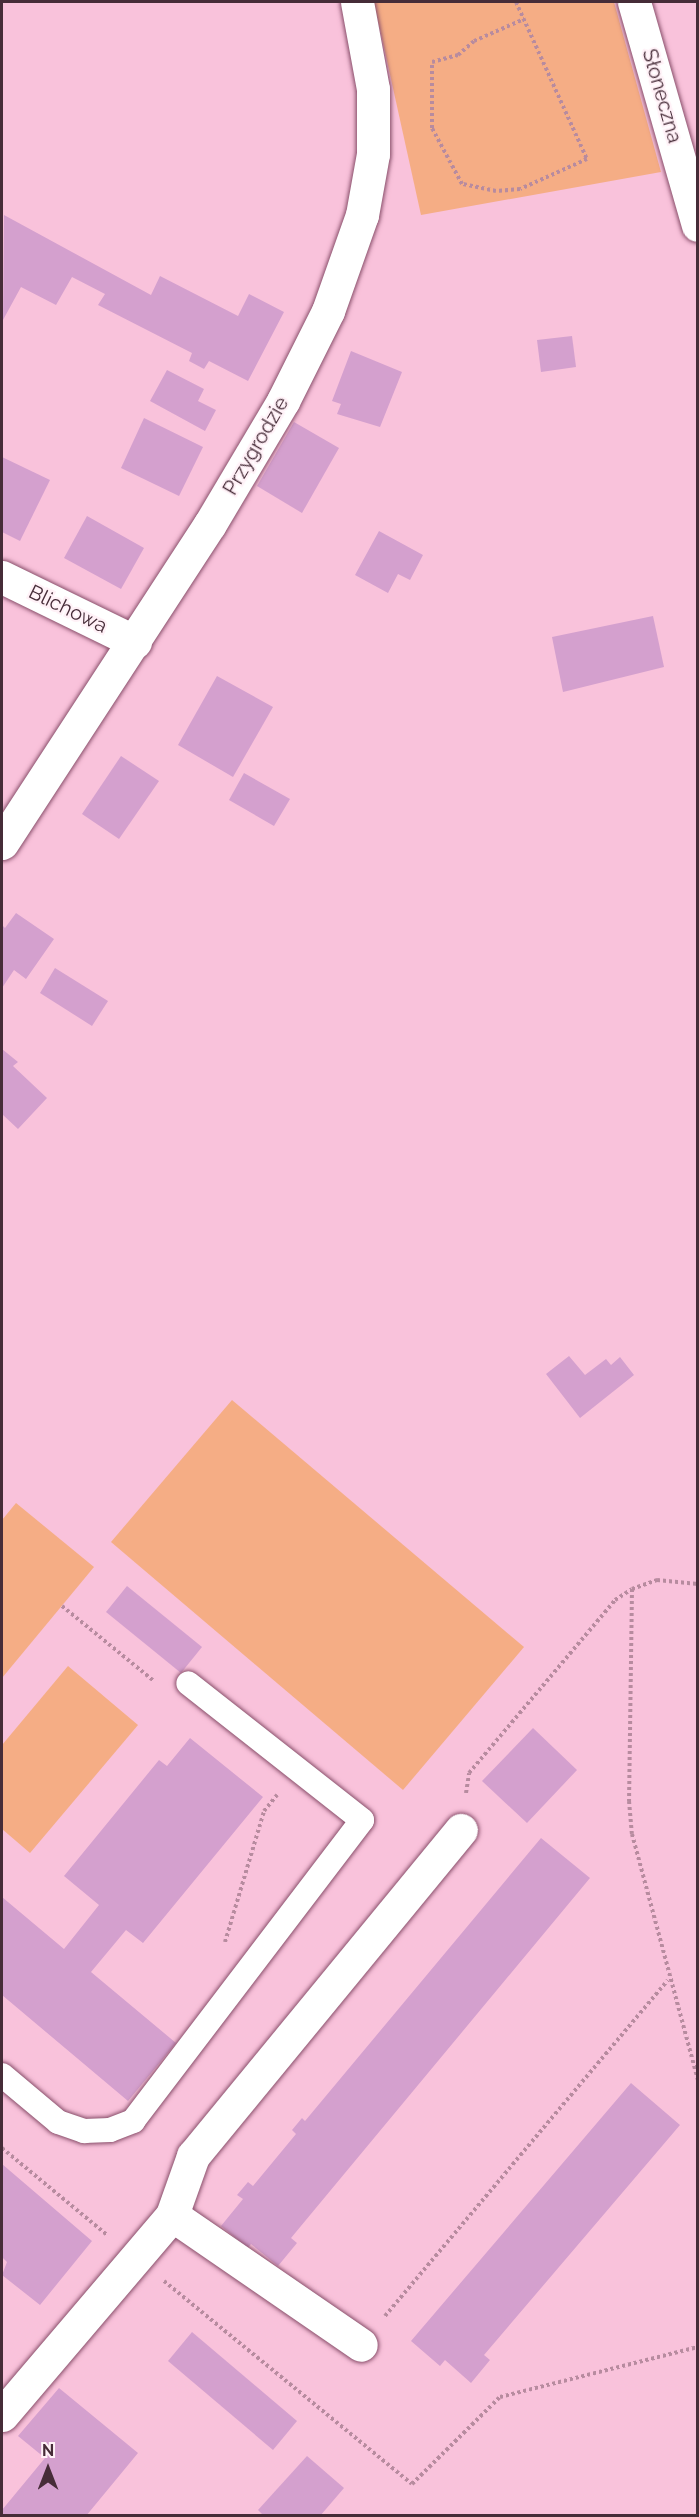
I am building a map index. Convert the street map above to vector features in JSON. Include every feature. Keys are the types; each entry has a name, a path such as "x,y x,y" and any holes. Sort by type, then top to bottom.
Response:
{"street":[{"name":"Przygrodzie","path":"2,843 135,642 283,401 328,311 362,215 373,154 373,89 357,2"},
{"name":"Słoneczna","path":"634,2 698,225"},
{"name":"Blichowa","path":"2,577 135,642"},
{"path":"2,2415 134,2256 172,2215 193,2156 461,1830"},
{"path":"172,2215 361,2345"}],"lane":[{"path":"2,2076 58,2122 84,2131 110,2130 133,2121 363,1820 194,1688"}],"path":[{"path":"516,2 524,19 587,159 520,189 496,191 462,184 432,128 432,62 458,55 474,41 524,19"},
{"path":"461,1830 469,1773 615,1600 632,1589 657,1580 698,1584"},
{"path":"632,1589 629,1801 632,1834 698,2081"},
{"path":"62,1606 188,1708 194,1688"},
{"path":"224,1946 264,1811 270,1802"},
{"path":"361,2345 669,1979"},
{"path":"2,2148 412,2484 500,2397 698,2347"}],"shaded area":[{"path":"374,2 614,2 661,172 421,215"},
{"path":"232,1400 524,1647 403,1790 111,1542"},
{"path":"16,1503 94,1567 2,1678 2,1520"},
{"path":"68,1666 138,1725 30,1853 2,1829 2,1745"}],"building":[{"path":"4,215 151,295 160,276 238,316 249,294 284,312 248,381 209,361 204,369 189,361 192,353 98,305 105,294 72,277 56,305 21,287 3,320"},
{"path":"572,336 576,367 541,372 537,340"},
{"path":"351,351 402,372 380,427 337,414 341,404 332,401"},
{"path":"167,370 204,389 198,401 216,410 205,431 150,401"},
{"path":"144,418 203,447 179,496 121,468"},
{"path":"294,422 339,448 302,513 257,486"},
{"path":"2,457 50,480 20,541 2,532"},
{"path":"87,516 144,548 121,589 64,558"},
{"path":"379,531 423,555 410,580 398,574 388,593 355,575"},
{"path":"653,616 664,667 563,692 552,637"},
{"path":"217,676 273,707 233,777 178,745"},
{"path":"121,756 159,781 119,839 82,814"},
{"path":"244,773 290,799 274,826 229,800"},
{"path":"16,913 54,939 26,979 14,970 2,988 2,925 5,928"},
{"path":"55,968 108,1001 92,1026 40,993"},
{"path":"2,1049 18,1062 13,1066 47,1098 18,1129 2,1114"},
{"path":"569,1356 585,1375 606,1359 611,1365 620,1357 634,1375 580,1418 546,1374"},
{"path":"127,1586 202,1647 181,1673 106,1612"},
{"path":"533,1728 577,1770 527,1823 482,1781"},
{"path":"190,1738 263,1797 143,1943 126,1930 91,1972 176,2043 128,2101 2,1995 2,1897 64,1949 99,1905 64,1876 159,1760 167,1766"},
{"path":"541,1838 590,1878 291,2238 297,2243 278,2266 251,2244 248,2248 221,2226 243,2199 237,2195 248,2182 253,2186 296,2134 292,2130 302,2118 305,2121"},
{"path":"631,2083 680,2125 484,2355 490,2360 471,2383 445,2360 440,2366 411,2341"},
{"path":"2,2164 92,2241 40,2305 2,2275 7,2262 2,2257"},
{"path":"192,2332 297,2421 273,2450 168,2361"},
{"path":"59,2388 138,2453 86,2516 2,2516 2,2510 45,2458 18,2436"},
{"path":"307,2456 344,2488 320,2516 264,2516 258,2510"}]}
